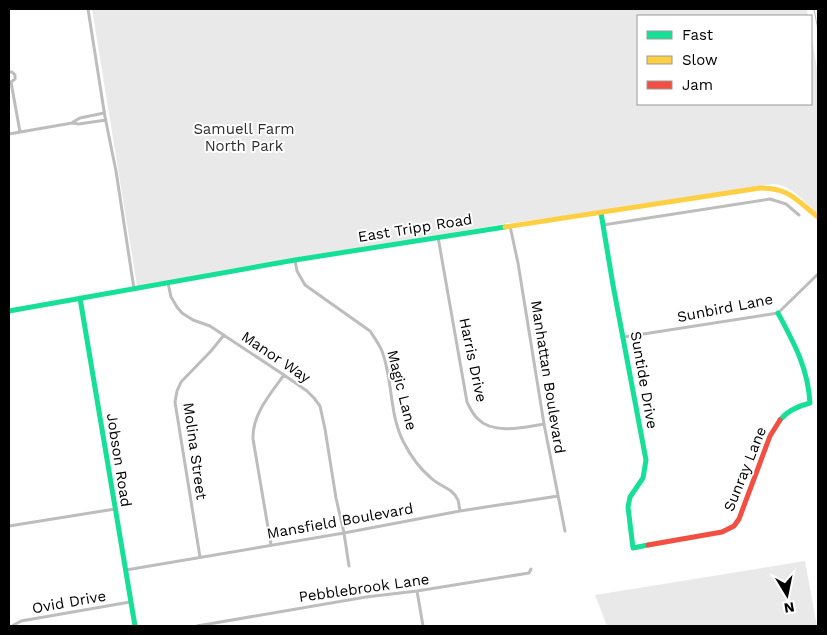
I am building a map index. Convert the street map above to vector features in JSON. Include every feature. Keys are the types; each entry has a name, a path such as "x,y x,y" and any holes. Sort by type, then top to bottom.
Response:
{"street":[{"path":"88,9 134,289"},
{"path":"9,72 15,75 15,79 10,81 20,132"},
{"path":"72,123 80,118 104,114"},
{"path":"9,134 72,123 79,124 106,120"},
{"name":"East Tripp Road","path":"9,311 296,260 760,188 782,190 794,197 818,217"},
{"path":"603,224 770,199 786,204 799,215"},
{"name":"Suntide Drive","path":"601,213 646,460 643,478 630,497 628,506 633,548"},
{"name":"Manhattan Boulevard","path":"510,226 518,263 544,424 565,531"},
{"name":"Harris Drive","path":"438,237 467,402 472,412 478,420 490,426 506,429 544,424"},
{"name":"Magic Lane","path":"296,260 297,271 305,285 370,331 382,349 396,422 402,440 411,455 432,480 455,496 458,500 460,511"},
{"name":"Sunbird Lane","path":"624,337 778,312 818,274"},
{"name":"Manor Way","path":"168,283 171,297 182,313 192,320 210,326 284,375 307,391 320,406 349,566"},
{"name":"Jobson Road","path":"80,298 135,626"},
{"name":"Sunray Lane","path":"633,548 722,532 734,526 739,519 770,436 779,421 787,412 795,407 810,403 806,370 778,312"},
{"name":"Molina Street","path":"200,557 175,402 181,382 224,335"},
{"path":"271,545 252,432 257,416 284,375"},
{"name":"Mansfield Boulevard","path":"125,570 344,533 460,511 558,496"},
{"path":"9,526 115,509"},
{"name":"Pebblebrook Lane","path":"198,626 366,596 417,591 529,573 531,569"},
{"path":"417,591 423,626"},
{"name":"Ovid Drive","path":"12,626 21,621 130,602"}],"green space":[{"name":"Samuell Farm North Park","path":"92,9 807,9 808,15 637,15 637,105 812,105 812,38 818,75 818,214 802,198 788,188 771,184 510,223 137,286"},
{"path":"805,561 817,626 607,626 595,595"}],"waterway":[{"path":"814,9 818,30"}],"traffic: fast":[{"path":"601,213 646,460 643,478 630,497 628,507 633,548 648,545"},
{"path":"9,311 295,260 505,227"},
{"path":"80,298 135,626"},
{"path":"778,313 795,345 803,367 810,403 794,409 780,420"}],"traffic: slow":[{"path":"505,227 760,188 779,190 786,193 798,200 818,217"}],"traffic: jam":[{"path":"648,545 722,532 734,526 739,519 770,436 780,420"}]}
